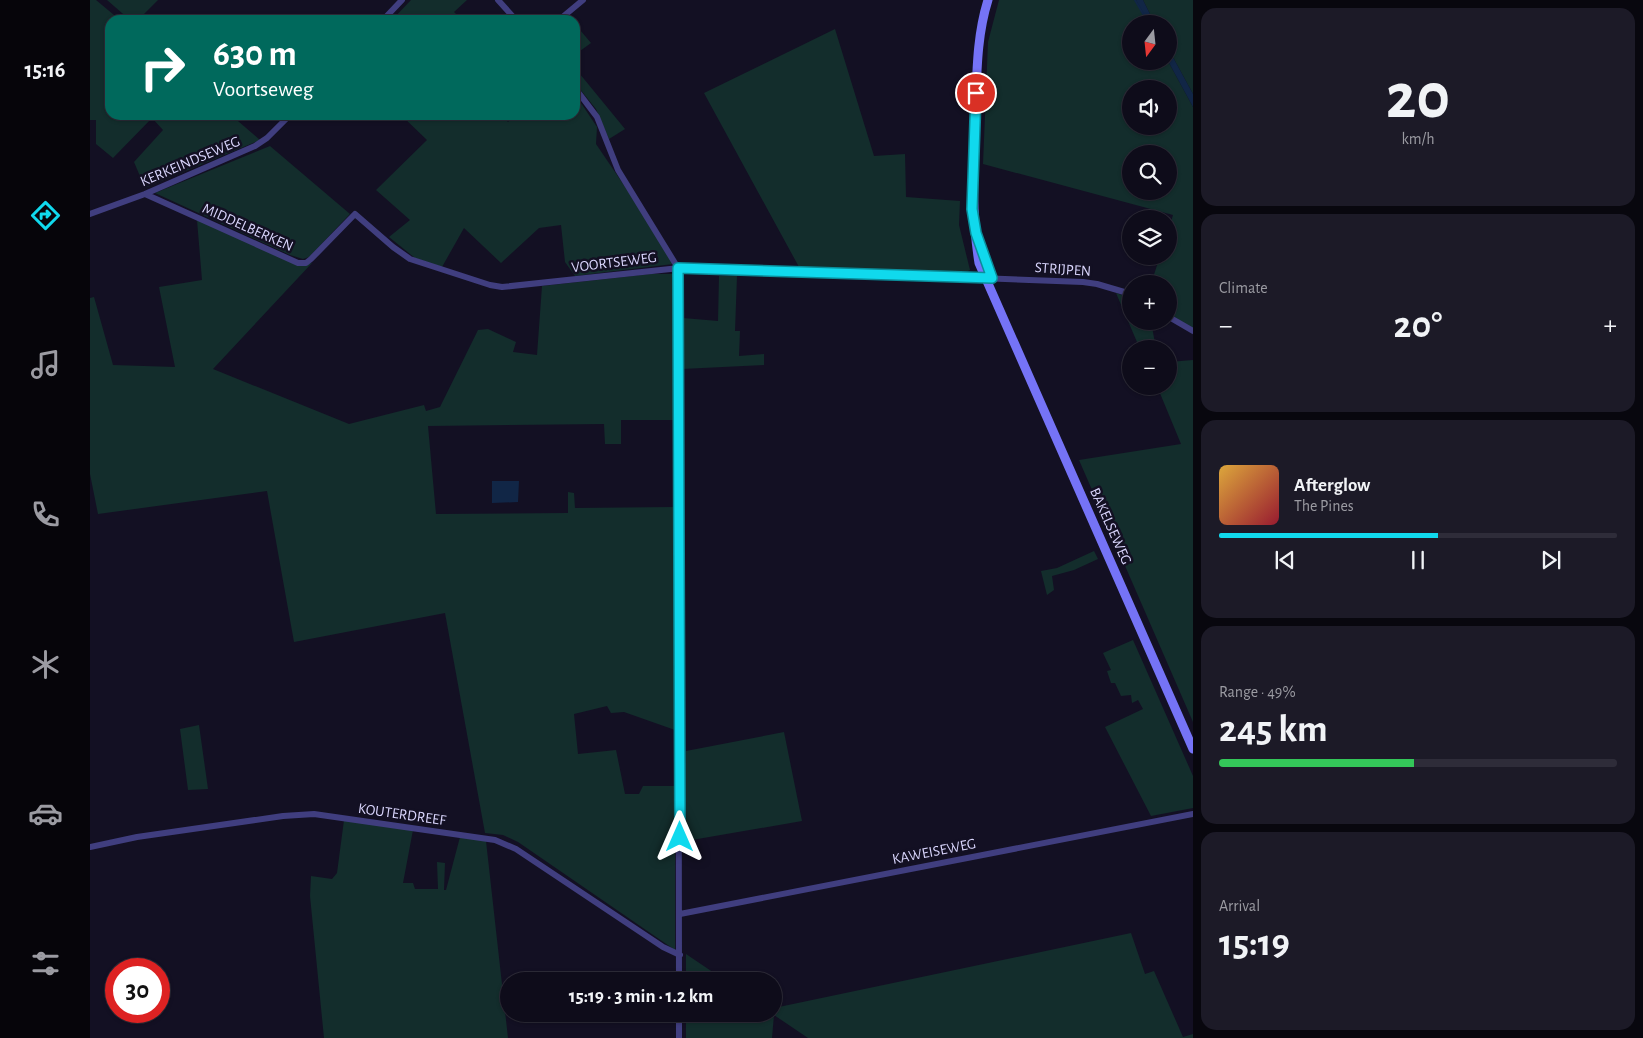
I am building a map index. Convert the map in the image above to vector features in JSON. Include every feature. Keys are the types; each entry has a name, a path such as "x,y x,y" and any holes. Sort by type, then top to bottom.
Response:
{"main road":[{"name":"BAKELSEWEG","path":"988,0 982,18 977,54 972,209 976,233 989,278 1004,314 1193,749"}],"street":[{"path":"388,15 402,0"},
{"path":"498,0 512,15"},
{"path":"564,15 583,0"},
{"path":"580,95 597,117 618,170 678,268 680,972"},
{"name":"KERKEINDSEWEG","path":"90,214 145,194 255,146 267,138 285,120"},
{"name":"MIDDELBERKEN","path":"145,194 298,263 306,263 311,259 356,214"},
{"name":"VOORTSEWEG","path":"356,214 393,247 410,259 490,285 518,287 678,268 989,278"},
{"name":"STRIJPEN","path":"989,278 1083,282 1122,291"},
{"path":"1177,322 1193,331"},
{"name":"KOUTERDREEF","path":"90,847 138,837 283,816 314,814 495,840 516,849 663,947 680,955"},
{"name":"KAWEISEWEG","path":"680,914 1193,814"},
{"path":"679,1022 679,1038"}],"green space":[{"path":"90,0 96,0 114,15 105,15 105,120 150,120 113,158 96,144 96,120 90,120"},
{"path":"107,0 158,0 143,15 124,15"},
{"path":"411,0 467,0 454,12 457,15 397,15"},
{"path":"999,0 1136,0 1144,15 1122,15 1122,70 1173,70 1193,107 1193,329 1177,318 1177,275 1154,275 1157,265 1177,265 1177,210 1154,210 983,164 988,42"},
{"path":"1143,0 1193,0 1193,94 1178,66 1178,15 1150,15"},
{"path":"835,29 874,156 905,154 906,197 960,201 959,225 970,270 887,272 799,267 704,93"},
{"path":"580,30 591,43 580,51"},
{"path":"580,74 625,129 609,139 596,109 580,89"},
{"path":"580,102 597,127 596,144 655,231 673,264 575,276 565,262 561,225 539,228 501,263 464,228 442,267 415,258 389,237 410,220 376,190 427,140 406,120 506,120 508,122 510,120 580,120"},
{"path":"154,120 237,120 260,140 145,188 134,162 163,130"},
{"path":"270,146 350,214 309,257 303,259 290,255 155,193"},
{"path":"197,220 307,264 312,263 213,369 349,424 424,405 426,411 440,407 478,330 488,329 516,342 513,352 537,355 542,286 651,274 673,274 674,420 621,420 621,444 605,444 604,424 428,426 436,514 568,513 568,492 574,493 575,508 674,507 675,730 624,712 611,713 607,706 574,714 578,754 616,750 625,794 639,794 643,786 675,786 675,950 518,842 503,835 485,833 445,613 294,642 267,491 98,514 90,474 90,298 94,297 113,365 175,367 159,287 202,280"},
{"path":"719,276 737,276 735,331 740,331 739,356 764,354 764,365 682,369 683,318 718,321"},
{"path":"1116,293 1122,295 1122,307"},
{"path":"1132,330 1153,330 1154,340 1136,340"},
{"path":"1193,360 1193,722 1079,460 1181,444 1161,395 1177,395 1177,361"},
{"path":"1094,551 1098,559 1074,570 1052,576 1054,590 1047,595 1041,571 1057,568"},
{"path":"1133,640 1193,776 1193,808 1151,816 1105,727 1143,709 1138,700 1132,703 1131,695 1121,696 1115,683 1111,683 1107,671 1111,670 1103,653"},
{"path":"199,725 208,789 188,790 180,729"},
{"path":"784,732 802,821 686,841 686,751"},
{"path":"344,820 413,830 403,883 413,883 415,889 438,889 437,862 445,863 444,890 446,890 460,837 486,841 501,972 500,1022 506,1022 508,1038 324,1038 310,896 311,876 332,879 337,873"},
{"path":"1131,933 1145,974 1154,971 1183,1037 1193,1034 1193,1038 808,1038 782,1020 782,1006"},
{"path":"686,954 713,972 686,972"},
{"path":"686,1022 773,1022 772,1038 686,1038"}],"water":[{"path":"1136,0 1143,0 1150,15 1144,15"},
{"path":"1178,66 1193,94 1193,107 1173,70 1178,70"},
{"path":"492,481 519,481 518,502 492,503"}],"waterway":[{"path":"1135,0 1144,15"}],"route":[{"path":"680,837 678,268 992,278 976,233 972,209 976,93"}]}
